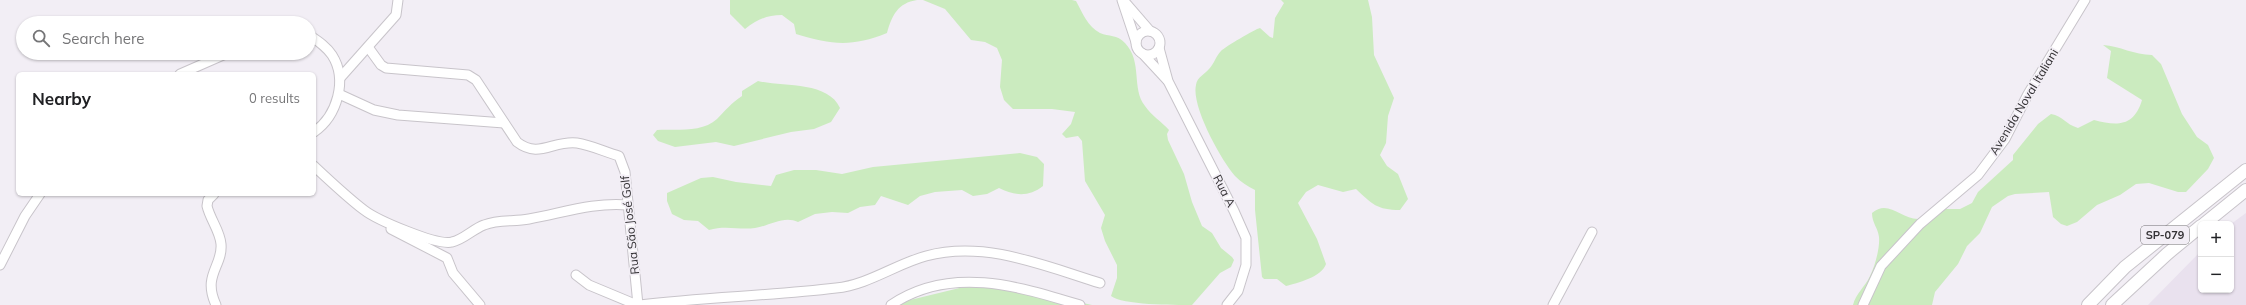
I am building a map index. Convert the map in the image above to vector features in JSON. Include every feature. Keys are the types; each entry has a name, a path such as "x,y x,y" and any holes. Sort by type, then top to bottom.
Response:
{"main road":[{"name":"SP-079","path":"2088,305 2124,267 2246,170"},
{"name":"SP-079","path":"2208,221 2246,190"},
{"name":"SP-079","path":"2116,302 2198,229"}],"street":[{"path":"340,78 396,16 398,0"},
{"name":"Rua A","path":"1123,0 1150,31 1157,36 1168,81 1234,211 1246,238 1244,271 1238,292 1227,305"},
{"name":"Rua A","path":"1123,0 1141,53 1168,81"},
{"name":"Avenida Noval Italiani","path":"1862,305 1881,266 1920,224 1978,175 2005,139 2028,94 2085,0"},
{"path":"1136,42 1139,35 1150,31"},
{"path":"316,40 332,55 338,67 340,78 339,94 327,119 316,130"},
{"path":"368,47 381,65 386,68 468,75 476,80 506,125"},
{"path":"1141,53 1153,54 1159,48"},
{"path":"185,72 212,60"},
{"path":"339,94 374,110 398,115 506,125"},
{"name":"Rua São José Golf","path":"506,125 518,142 526,149 535,150 563,143 578,143 619,156 625,172 638,305"},
{"path":"316,168 384,225 447,258"},
{"path":"0,265 26,216 39,196"},
{"path":"212,196 208,200 206,206 221,245 212,274 211,287 216,305"},
{"path":"374,217 426,239 452,242 484,225 499,221 527,220 561,211 600,204 628,205"},
{"path":"1553,305 1592,232"},
{"path":"452,242 447,258 453,273 480,305"},
{"path":"576,275 589,285 638,305 696,298 837,288 855,284 922,257 957,251 1004,254 1100,283"},
{"path":"891,305 901,298 931,287 968,282 1022,288 1080,305"}],"shaded area":[{"path":"2246,213 2246,305 2148,305 2198,254 2198,293 2234,293 2234,222"}],"green space":[{"path":"730,0 917,0 900,7 891,21 887,33 863,41 842,43 809,38 796,34 794,24 782,15 762,19 745,29 730,14"},
{"path":"923,0 1072,0 1076,1 1092,27 1100,33 1122,40 1134,58 1138,91 1141,99 1150,112 1169,130 1167,134 1168,140 1184,174 1192,202 1202,226 1212,233 1221,248 1232,257 1234,260 1231,267 1220,273 1192,305 1137,303 1117,299 1111,296 1117,278 1117,265 1105,241 1101,228 1105,215 1085,181 1082,141 1078,136 1066,138 1062,134 1071,124 1075,112 1052,109 1013,109 1004,100 1000,87 1002,60 997,48 985,42 971,40 945,9"},
{"path":"1281,0 1368,0 1372,17 1374,55 1394,98 1388,116 1386,143 1380,155 1387,166 1398,174 1408,199 1400,210 1392,210 1375,205 1366,199 1356,189 1343,192 1318,185 1306,192 1298,203 1317,239 1326,264 1324,269 1314,276 1286,286 1277,279 1264,279 1262,277 1255,210 1255,190 1244,184 1235,176 1222,158 1202,119 1196,94 1196,85 1199,78 1211,67 1219,53 1224,49 1260,28 1273,38 1275,18 1284,3"},
{"path":"2103,45 2139,54 2152,55 2161,64 2182,114 2197,137 2208,145 2214,158 2208,169 2186,192 2178,192 2149,183 2136,184 2120,195 2097,205 2077,222 2067,226 2061,224 2053,217 2049,192 2015,194 2008,196 1992,207 1980,233 1967,246 1958,264 1935,292 1932,305 1853,305 1856,297 1870,276 1878,252 1879,237 1872,213 1878,209 1884,208 1912,218 1920,219 1937,215 1942,206 1947,209 1960,209 1972,203 1978,192 2013,160 2013,155 2038,124 2051,114 2058,116 2078,128 2094,120 2110,123 2124,122 2129,120 2134,115 2139,109 2142,100 2107,78 2111,51"},
{"path":"758,81 815,89 826,93 834,99 840,108 831,122 814,129 791,132 734,146 716,142 675,147 658,141 653,135 657,130 696,128 711,123 742,96 742,91"},
{"path":"1020,153 1037,157 1044,164 1043,186 1038,190 1027,194 1011,193 999,188 987,194 973,196 962,190 935,192 920,196 908,205 881,196 875,205 860,207 848,213 832,212 815,214 798,222 793,220 782,220 755,228 721,228 709,230 698,221 684,220 672,214 667,201 667,193 701,178 713,177 736,182 771,186 776,175 794,170 816,170 842,174 873,167"},
{"path":"976,284 1016,288 1092,305 898,305 906,301"}]}
